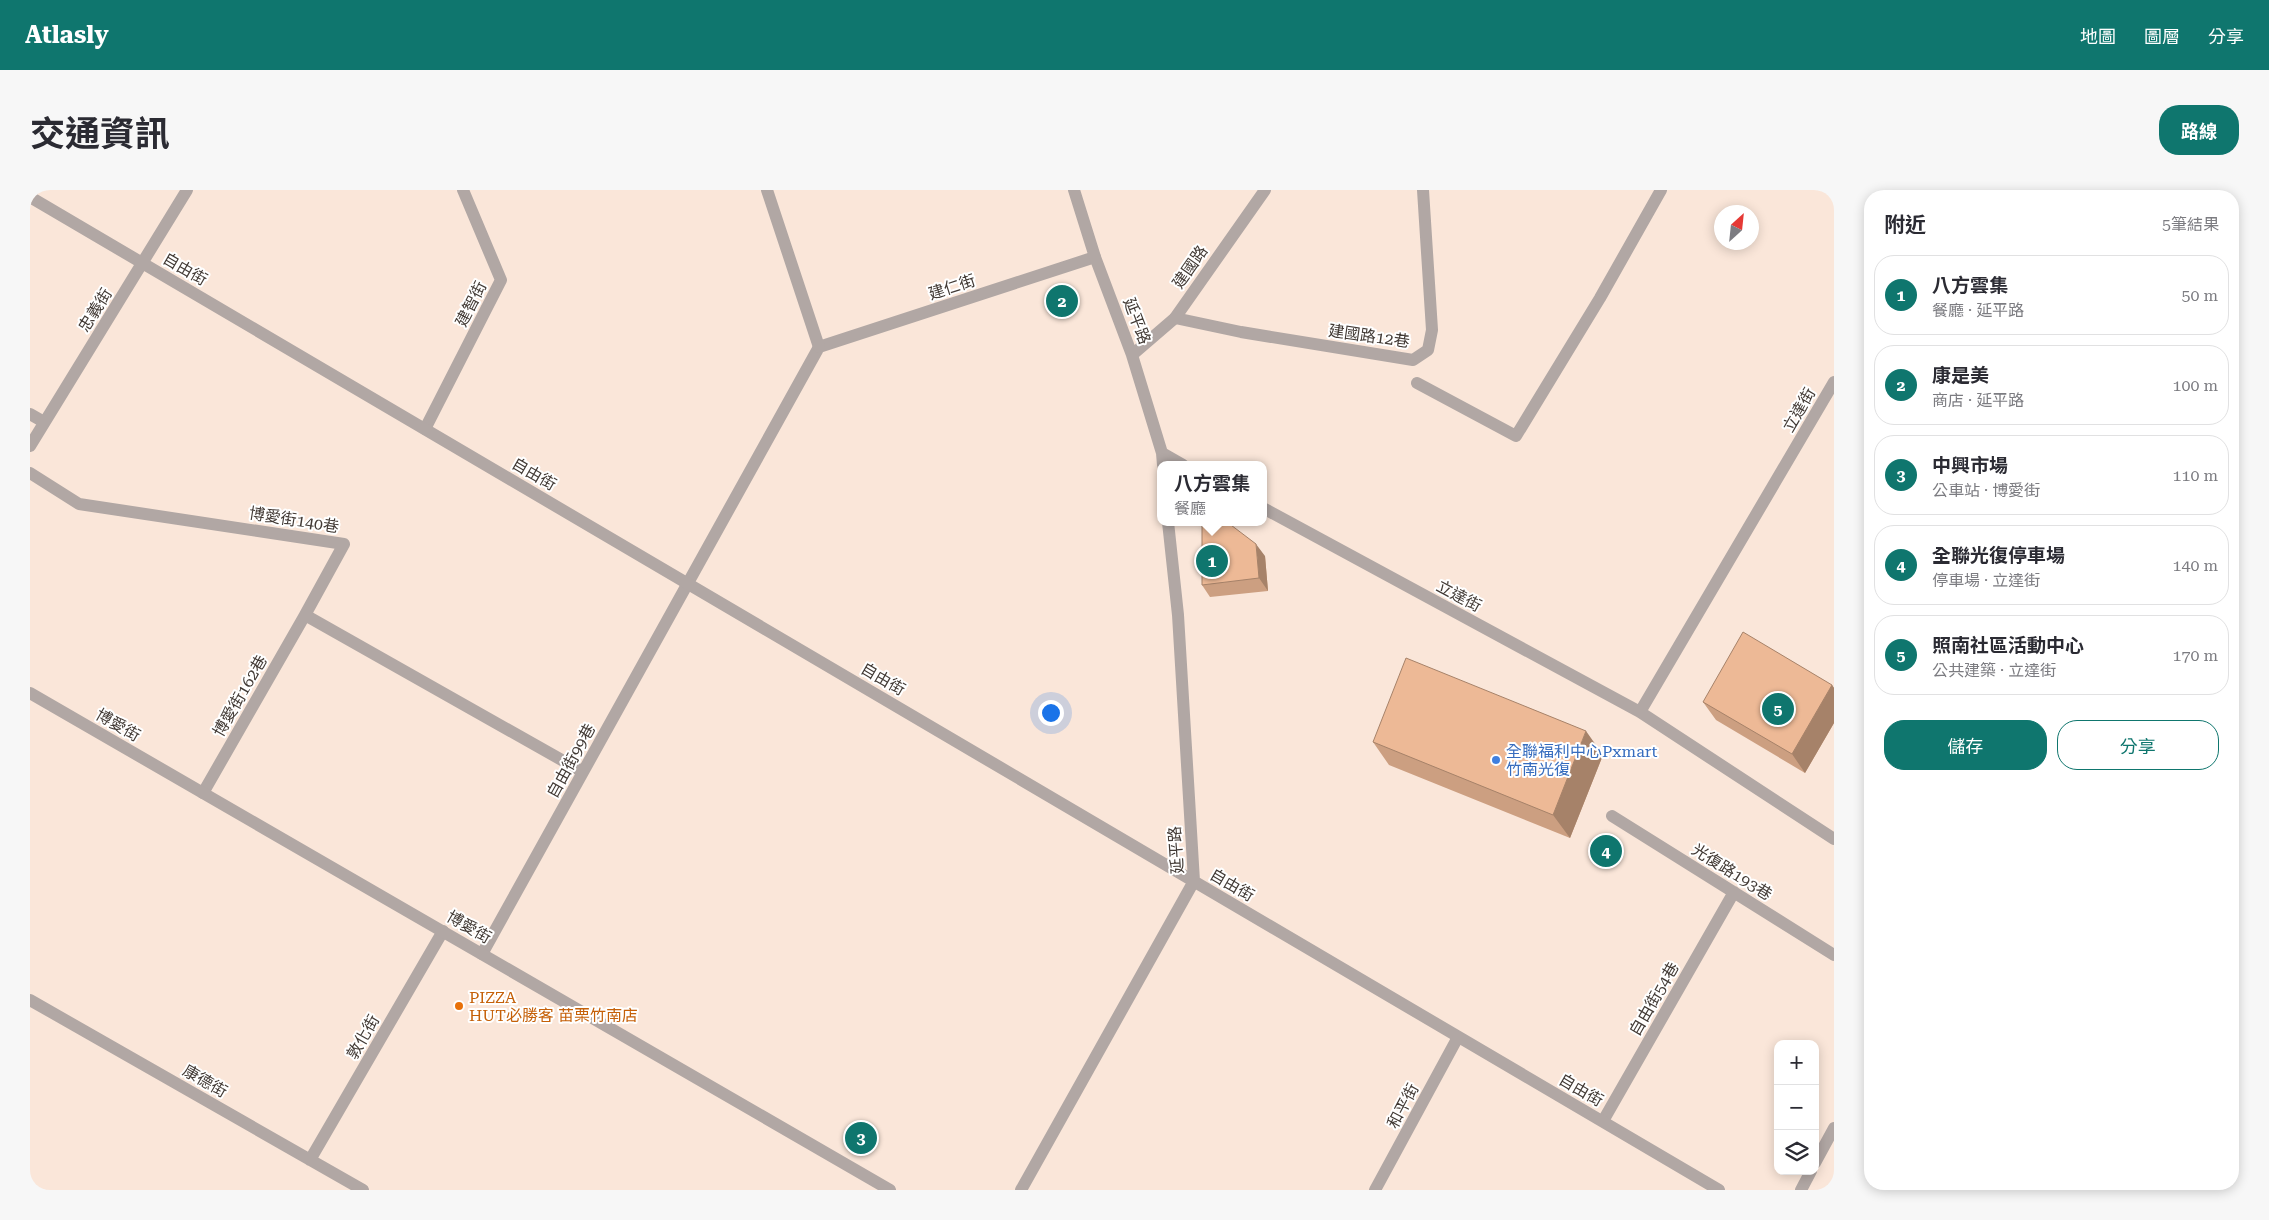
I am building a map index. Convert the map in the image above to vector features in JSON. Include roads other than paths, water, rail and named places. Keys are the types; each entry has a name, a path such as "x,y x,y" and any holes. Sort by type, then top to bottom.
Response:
{"street":[{"name":"忠義街","path":"30,446 188,190"},
{"name":"建智街","path":"425,429 501,280 463,190"},
{"path":"689,584 820,347 767,190"},
{"name":"延平路","path":"1074,190 1095,257 1132,355 1162,459"},
{"name":"建國路","path":"1132,355 1175,318 1264,190"},
{"name":"建國路12巷","path":"1175,318 1241,332 1413,360 1428,350 1432,330 1423,190"},
{"path":"1417,383 1516,436 1600,298 1661,190"},
{"name":"自由街","path":"30,197 1719,1190"},
{"name":"建仁街","path":"820,347 1095,257"},
{"name":"立達街","path":"1640,712 1834,382"},
{"path":"30,414 44,422"},
{"name":"博愛街140巷","path":"30,473 79,504 344,544 305,615"},
{"name":"立達街","path":"1267,510 1640,712 1834,839"},
{"name":"延平路","path":"1020,1190 1194,881 1178,615 1168,526"},
{"name":"自由街99巷","path":"482,954 689,584"},
{"path":"305,615 583,772"},
{"name":"博愛街162巷","path":"203,793 305,615"},
{"name":"博愛街","path":"30,693 890,1190"},
{"name":"光復路193巷","path":"1612,816 1834,956"},
{"name":"自由街54巷","path":"1603,1121 1734,892"},
{"name":"敦化街","path":"310,1160 443,931"},
{"name":"康德街","path":"30,1000 363,1190"},
{"name":"和平街","path":"1375,1190 1458,1037"},
{"path":"1819,1156 1834,1128"},
{"path":"1801,1190 1809,1175"}],"place":[{"name":"康是美","path":"1062,301"},
{"name":"八方雲集","path":"1212,561"},
{"name":"照南社區活動中心","path":"1778,709"},
{"name":"全聯福利中心Pxmart 竹南光復","path":"1496,760"},
{"name":"全聯光復停車場","path":"1606,851"},
{"name":"PIZZA HUT必勝客 苗栗竹南店","path":"459,1006"},
{"name":"中興市場","path":"861,1138"}]}
